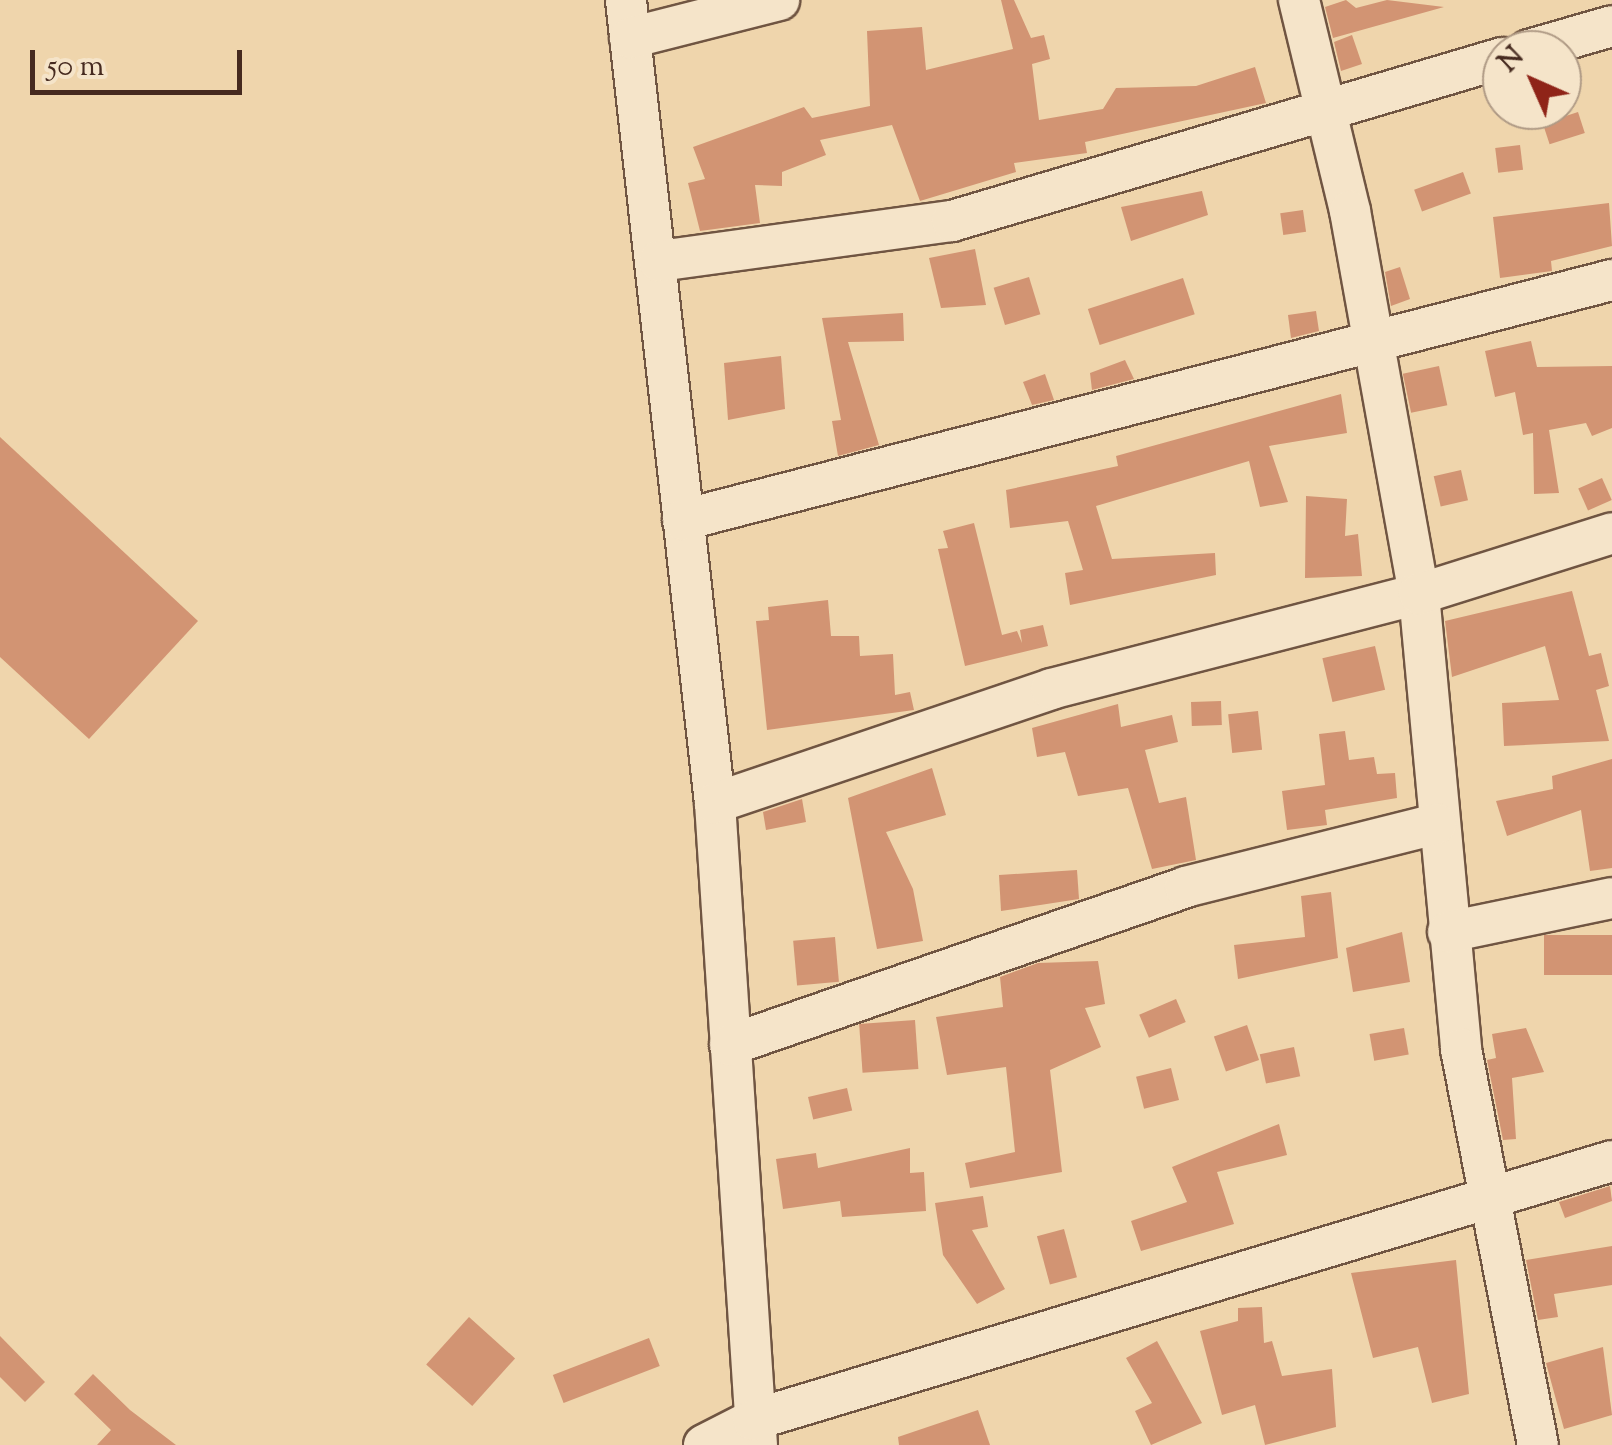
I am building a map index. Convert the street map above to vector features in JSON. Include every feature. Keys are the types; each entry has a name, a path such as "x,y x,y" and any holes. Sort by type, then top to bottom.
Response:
{"street":[{"path":"755,1432 715,803 658,262 628,19 779,0"},
{"path":"1298,0 1373,342 1419,594 1448,932 1487,1198 1538,1445"},
{"path":"1582,35 1612,26"},
{"path":"658,262 917,230 1482,64"},
{"path":"683,520 1612,280"},
{"path":"715,803 1051,689 1419,594 1612,533"},
{"path":"730,1044 1186,887 1436,824"},
{"path":"1448,932 1612,898"},
{"path":"704,1445 1612,1161"}],"building":[{"path":"1001,0 1014,0 1031,38 1044,35 1050,59 1032,64 1039,120 1103,109 1116,88 1196,86 1255,67 1266,103 1085,142 1087,153 1014,163 1016,172 920,201 892,125 820,140 826,155 782,172 782,186 755,185 760,223 700,231 688,183 705,179 693,147 804,107 812,118 870,106 867,31 922,27 926,70 1013,49"},
{"path":"1346,0 1356,8 1387,0 1444,7 1333,38 1325,7"},
{"path":"1352,35 1362,64 1341,71 1334,42"},
{"path":"1582,124 1585,133 1550,144 1545,130 1582,130"},
{"path":"1520,145 1523,170 1498,173 1495,148"},
{"path":"1463,172 1471,194 1422,211 1414,190"},
{"path":"1202,191 1208,215 1131,241 1121,207"},
{"path":"1609,203 1612,246 1551,261 1552,271 1500,278 1493,217"},
{"path":"1303,210 1306,232 1283,235 1280,213"},
{"path":"975,249 986,305 941,308 929,258"},
{"path":"1400,267 1410,299 1391,306 1385,272"},
{"path":"1029,277 1040,314 1005,325 994,288"},
{"path":"1183,278 1195,314 1100,345 1088,309"},
{"path":"1316,311 1319,331 1291,338 1288,315"},
{"path":"903,313 904,341 848,342 879,445 838,456 832,421 841,420 822,318"},
{"path":"1531,341 1537,367 1612,366 1612,428 1592,436 1586,423 1549,430 1559,493 1534,494 1533,433 1523,435 1515,392 1495,397 1485,351"},
{"path":"781,356 785,409 728,420 724,363"},
{"path":"1125,360 1134,379 1092,390 1090,373"},
{"path":"1439,366 1447,405 1411,413 1403,374"},
{"path":"1045,374 1054,400 1032,405 1023,382"},
{"path":"1341,394 1347,433 1269,446 1288,502 1260,507 1249,461 1096,506 1112,559 1215,553 1216,575 1070,605 1065,573 1083,570 1068,521 1010,528 1006,490 1118,466 1116,456"},
{"path":"0,437 198,621 89,739 0,657"},
{"path":"1461,470 1468,500 1441,507 1434,476"},
{"path":"1602,478 1612,500 1588,511 1578,489"},
{"path":"1306,496 1347,499 1345,536 1358,534 1362,576 1305,578"},
{"path":"974,523 1002,635 1017,631 1022,643 1020,630 1043,625 1048,646 965,666 938,549 948,548 943,531"},
{"path":"1572,591 1589,656 1601,653 1609,686 1596,690 1609,741 1504,746 1502,703 1559,700 1545,646 1452,677 1445,621"},
{"path":"828,600 831,636 859,636 860,656 893,654 895,695 910,692 914,710 767,730 756,621 769,620 768,607"},
{"path":"1375,646 1385,690 1333,702 1322,658"},
{"path":"1221,701 1222,725 1192,726 1191,702"},
{"path":"1118,704 1121,727 1172,715 1178,742 1145,750 1159,803 1186,797 1196,860 1152,869 1128,788 1078,796 1065,752 1037,757 1032,728"},
{"path":"1258,711 1262,750 1232,753 1228,714"},
{"path":"1345,731 1349,760 1374,757 1377,774 1395,773 1397,798 1325,810 1327,825 1287,830 1282,791 1325,785 1319,734"},
{"path":"1612,759 1612,868 1590,871 1581,810 1507,836 1496,801 1553,789 1552,776"},
{"path":"932,768 946,815 886,832 913,889 923,941 877,949 848,798"},
{"path":"802,799 806,822 766,830 763,812"},
{"path":"1077,870 1079,899 1001,911 999,875"},
{"path":"1331,892 1338,958 1238,979 1234,945 1305,937 1301,896"},
{"path":"1402,932 1410,982 1353,992 1346,948"},
{"path":"1544,935 1612,935 1612,975 1544,975"},
{"path":"835,937 839,982 797,985 793,941"},
{"path":"1098,961 1105,1004 1085,1008 1101,1047 1050,1070 1062,1172 970,1188 965,1163 1015,1152 1006,1067 947,1075 936,1017 1003,1007 1000,977 1038,963"},
{"path":"1176,999 1186,1022 1149,1038 1139,1015"},
{"path":"915,1020 918,1069 863,1073 859,1024"},
{"path":"1247,1025 1259,1060 1226,1071 1214,1036"},
{"path":"1404,1028 1409,1055 1374,1061 1370,1034"},
{"path":"1526,1028 1544,1072 1512,1078 1516,1139 1503,1140 1487,1060 1496,1058 1492,1034"},
{"path":"1294,1047 1300,1076 1266,1084 1260,1054"},
{"path":"1171,1068 1179,1100 1144,1109 1136,1077"},
{"path":"847,1088 852,1110 813,1119 808,1097"},
{"path":"1279,1124 1287,1155 1217,1172 1234,1224 1141,1251 1131,1221 1187,1202 1172,1167"},
{"path":"910,1148 910,1173 924,1172 926,1211 842,1217 840,1201 783,1209 776,1159 816,1153 818,1168"},
{"path":"1610,1186 1612,1201 1565,1218 1559,1202"},
{"path":"983,1196 988,1227 972,1230 1005,1289 977,1304 943,1255 935,1203"},
{"path":"1064,1229 1077,1277 1050,1285 1037,1236"},
{"path":"1612,1246 1612,1285 1554,1294 1558,1317 1538,1320 1526,1260"},
{"path":"1456,1260 1469,1394 1432,1403 1418,1347 1373,1358 1351,1273"},
{"path":"1262,1307 1264,1343 1272,1341 1282,1376 1332,1369 1336,1427 1265,1445 1255,1405 1222,1415 1200,1331 1238,1321 1238,1308"},
{"path":"469,1317 515,1358 472,1406 426,1365"},
{"path":"0,1336 45,1382 25,1402 0,1377"},
{"path":"649,1338 660,1366 564,1403 553,1375"},
{"path":"1157,1341 1202,1423 1151,1445 1135,1411 1152,1403 1126,1358"},
{"path":"1603,1347 1612,1415 1564,1429 1546,1363"},
{"path":"93,1374 130,1410 176,1445 97,1445 111,1430 74,1394"},
{"path":"978,1410 990,1445 899,1445 898,1437"}]}
